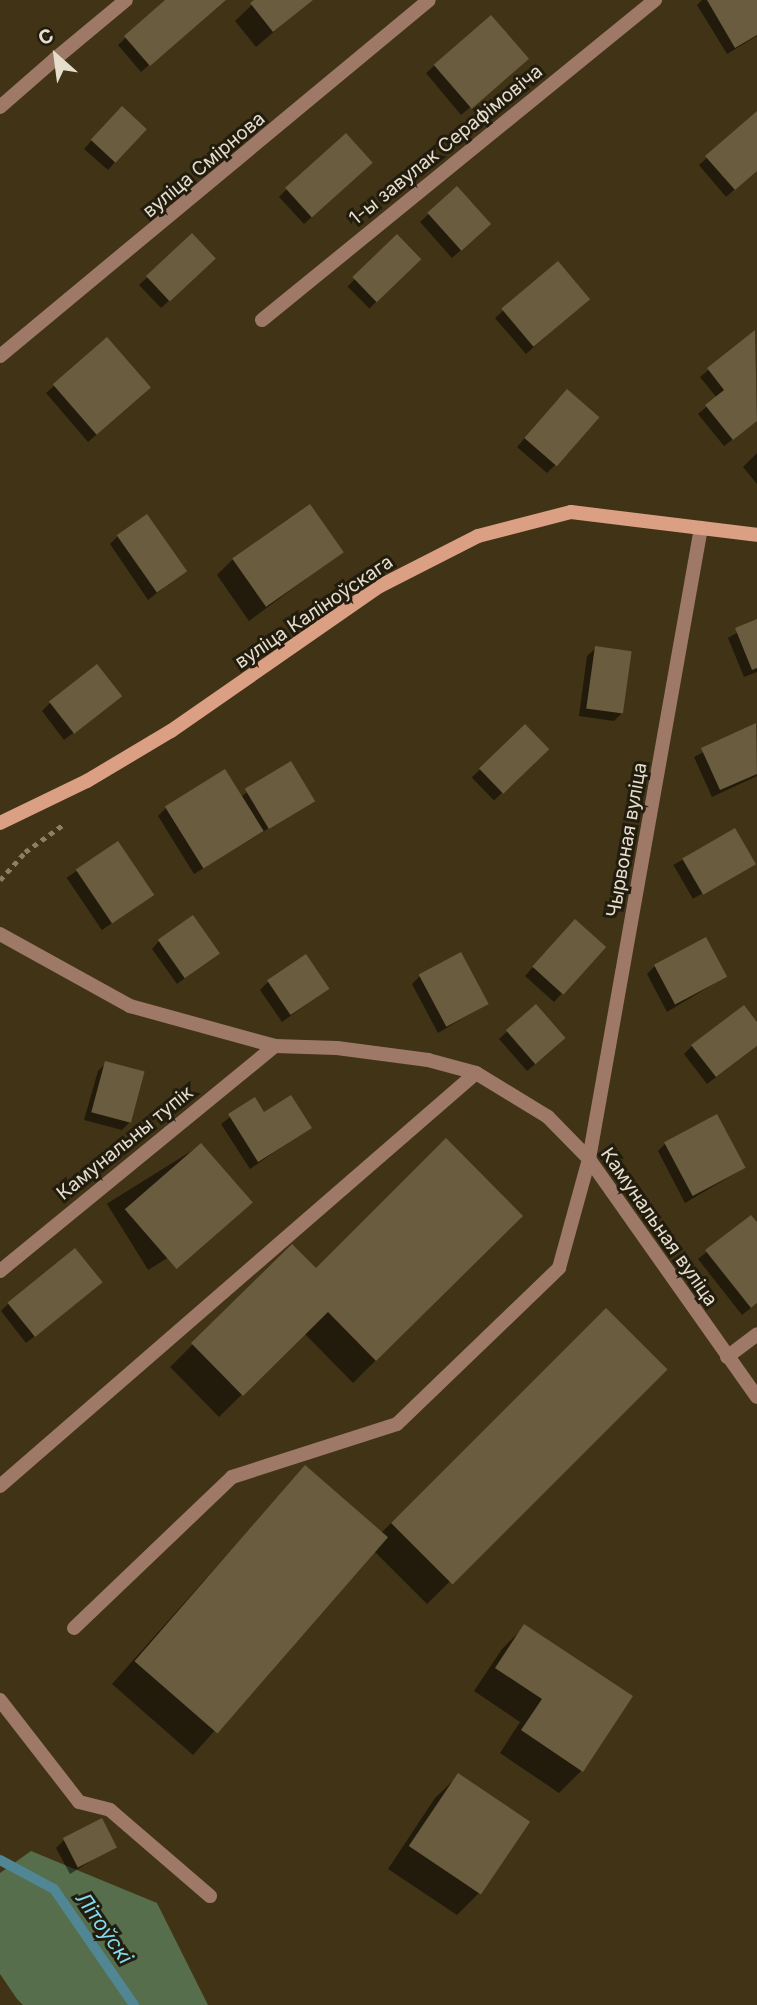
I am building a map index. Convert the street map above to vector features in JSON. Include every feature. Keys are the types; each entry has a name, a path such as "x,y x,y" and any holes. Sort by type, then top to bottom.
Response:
{"main road":[{"name":"вуліца Каліноўскага","path":"0,823 87,781 159,738 380,586 478,536 571,512 757,535"}],"street":[{"path":"0,107 126,0"},
{"name":"вуліца Смірнова","path":"0,356 429,0"},
{"name":"1-ы завулак Серафімовіча","path":"262,320 655,0"},
{"name":"Чырвоная вуліца","path":"74,1628 232,1477 397,1424 559,1268 589,1159 701,527"},
{"name":"Камунальная вуліца","path":"0,934 130,1006 275,1046 337,1048 428,1060 476,1073 548,1117 589,1159 757,1397"},
{"name":"Камунальны тупік","path":"0,1271 275,1046"},
{"path":"0,1486 476,1073"},
{"path":"727,1357 757,1334"},
{"path":"0,1700 79,1802 110,1810 210,1896"}],"path":[{"path":"0,880 25,852 70,820"}],"green space":[{"path":"31,1851 157,1903 208,2005 23,2005 0,1974 0,1873"}],"building":[{"path":"165,0 226,0 150,66 124,36"},
{"path":"254,0 313,0 273,32 250,3"},
{"path":"707,0 757,0 757,35 735,48"},
{"path":"491,15 529,59 472,109 434,65"},
{"path":"122,106 147,129 115,163 91,140"},
{"path":"757,111 757,171 735,190 705,156"},
{"path":"346,133 373,163 312,218 285,188"},
{"path":"457,186 491,224 461,251 427,213"},
{"path":"192,233 216,259 170,302 146,276"},
{"path":"397,234 421,259 377,302 352,277"},
{"path":"558,261 590,299 533,347 501,309"},
{"path":"755,330 757,421 733,440 705,405 724,390 707,368"},
{"path":"107,337 151,388 97,435 53,384"},
{"path":"567,389 599,417 557,466 524,438"},
{"path":"310,504 344,552 266,607 232,558"},
{"path":"147,514 187,571 157,593 117,535"},
{"path":"757,619 757,668 752,670 735,628"},
{"path":"595,646 632,651 623,714 586,708"},
{"path":"97,664 122,696 74,734 49,702"},
{"path":"756,723 757,774 720,790 701,748"},
{"path":"525,724 549,749 503,794 479,768"},
{"path":"291,761 315,801 269,829 245,789"},
{"path":"225,769 264,831 203,869 165,807"},
{"path":"735,828 756,864 703,895 682,858"},
{"path":"118,841 154,895 112,923 76,870"},
{"path":"193,915 220,954 185,978 158,940"},
{"path":"575,919 606,947 563,995 532,967"},
{"path":"706,937 727,977 675,1004 654,965"},
{"path":"461,952 489,1004 446,1027 419,975"},
{"path":"306,954 329,989 291,1015 267,980"},
{"path":"536,1004 566,1038 535,1064 506,1030"},
{"path":"744,1005 757,1022 757,1046 716,1077 691,1045"},
{"path":"105,1061 145,1072 131,1123 91,1112"},
{"path":"291,1095 312,1128 258,1162 228,1114 255,1097 264,1112"},
{"path":"717,1114 746,1168 693,1196 664,1142"},
{"path":"446,1138 523,1216 376,1361 328,1312 243,1396 191,1343 292,1244 316,1268"},
{"path":"201,1143 253,1203 177,1269 125,1209"},
{"path":"751,1215 757,1222 757,1303 751,1308 705,1250"},
{"path":"75,1248 103,1282 35,1337 7,1303"},
{"path":"606,1308 668,1370 453,1584 391,1523"},
{"path":"305,1465 388,1537 217,1733 134,1661"},
{"path":"524,1624 633,1696 583,1772 521,1730 542,1699 495,1668"},
{"path":"458,1773 530,1822 481,1895 409,1846"},
{"path":"102,1818 117,1847 78,1867 63,1838"}],"waterway":[{"name":"Літоўскі","path":"0,1860 54,1889 134,2005"}]}
